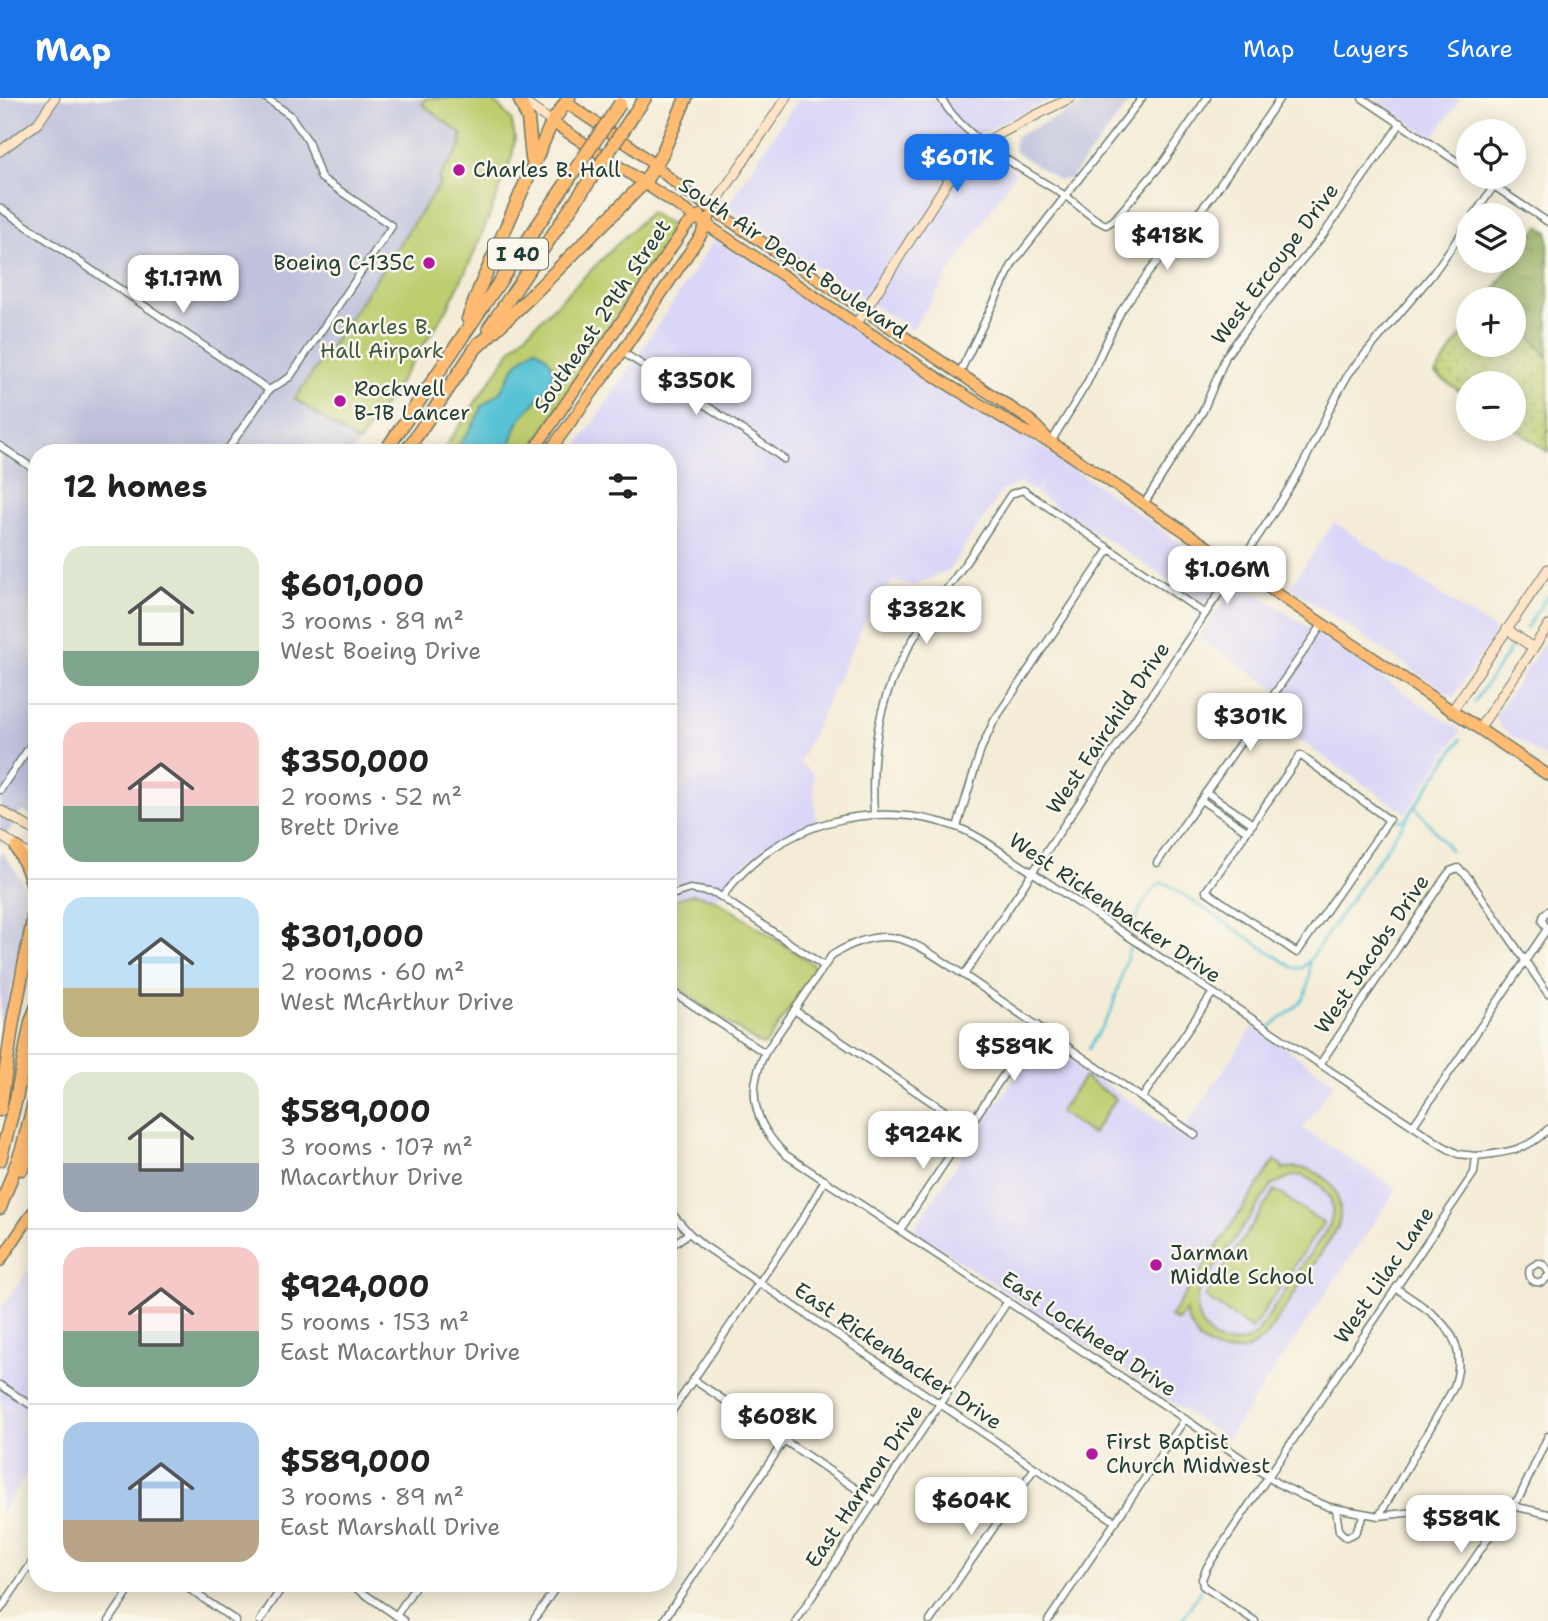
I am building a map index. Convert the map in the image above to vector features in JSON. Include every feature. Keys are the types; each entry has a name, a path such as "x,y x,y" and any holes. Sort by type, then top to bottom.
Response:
{"highway":[{"path":"518,98 528,119 531,168"},
{"name":"I 40","path":"411,444 645,98"},
{"path":"476,348 645,183 686,98"},
{"path":"461,339 480,286 531,168 565,99"},
{"name":"I 40","path":"390,444 622,101"},
{"path":"17,848 28,867"},
{"path":"0,1110 13,1021 28,949"},
{"path":"0,1160 28,1046"},
{"path":"2,1204 28,1126"},
{"path":"2,1204 28,1159"}],"main road":[{"name":"South Air Depot Boulevard","path":"565,99 942,380 1024,431 1051,443 1548,775"},
{"name":"South Air Depot Boulevard","path":"552,122 702,220 860,317 939,361 1031,421 1051,443"},
{"name":"Southeast 29th Street","path":"555,444 622,352 702,220 712,208"},
{"name":"Southeast 29th Street","path":"538,444 686,226 702,220"},
{"path":"0,1261 28,1219"}],"street":[{"path":"0,151 38,123 55,98"},
{"path":"231,444 269,390 290,377 392,226 321,178 308,141 290,115 266,98"},
{"name":"South Air Depot Boulevard","path":"518,98 552,122"},
{"name":"Southeast 29th Street","path":"712,208 786,98"},
{"path":"941,98 957,121 1098,222 1106,225 1114,220 1165,160 1207,98"},
{"path":"860,317 948,181 985,142 1070,98"},
{"path":"958,374 971,353 1013,263 1142,98"},
{"path":"1051,443 1087,383 1127,301 1213,195 1280,98"},
{"path":"1362,98 1456,161"},
{"name":"West Ercoupe Drive","path":"1144,504 1203,411 1226,356 1323,235 1401,123"},
{"path":"1498,189 1548,222"},
{"path":"0,208 269,390"},
{"name":"West Fairchild Drive","path":"964,975 1297,476 1339,389 1432,275 1456,241"},
{"path":"622,352 701,404 721,414 784,459"},
{"path":"0,446 28,465"},
{"path":"874,813 874,758 882,711 892,680 933,607 1016,490 1023,490 1205,614"},
{"path":"957,827 981,749 994,721 1109,550"},
{"path":"1452,711 1548,569"},
{"path":"1157,863 1322,625"},
{"path":"1479,729 1548,626"},
{"path":"1507,629 1533,648"},
{"path":"0,790 28,749"},
{"path":"1300,755 1389,820 1297,953 1206,891 1253,824 1300,755"},
{"path":"1206,792 1253,824"},
{"path":"1201,800 1247,831"},
{"path":"0,810 28,827"},
{"name":"West Rickenbacker Drive","path":"722,897 750,865 785,839 840,819 874,813 907,815 957,827 1032,872 1413,1126 1458,1154 1476,1156"},
{"path":"0,835 28,855"},
{"name":"West Jacobs Drive","path":"1320,1064 1450,871 1458,868 1468,877 1527,960"},
{"path":"677,893 699,889 722,897 824,966"},
{"path":"1413,1126 1548,930 1542,921 1548,911"},
{"name":"East Lockheed Drive","path":"1195,1135 964,975 925,950 891,935 847,946 832,955 765,1053 757,1070 754,1090 757,1113 764,1128 786,1154 1268,1477 1303,1496 1336,1509 1379,1516 1457,1507 1513,1506 1548,1514"},
{"path":"1527,960 1548,994"},
{"path":"1142,1098 1212,994"},
{"path":"677,995 765,1053"},
{"path":"794,1010 969,1127"},
{"path":"900,1230 1037,1025"},
{"path":"1476,1156 1511,1152 1528,1146 1548,1129"},
{"name":"West Lilac Lane","path":"1255,1621 1203,1586 1206,1567 1474,1173 1476,1156"},
{"path":"677,1404 825,1181"},
{"name":"East Rickenbacker Drive","path":"677,1219 689,1233 759,1283 1116,1522"},
{"path":"677,1242 689,1233"},
{"path":"1379,1516 1454,1387 1458,1375 1459,1358 1455,1341 1447,1326 1396,1288"},
{"name":"East Harmon Drive","path":"796,1621 1008,1301"},
{"path":"694,1380 876,1502"},
{"path":"0,1385 28,1403"},
{"path":"1048,1621 1185,1419"},
{"path":"1432,1621 1513,1506 1536,1465 1548,1436"},
{"path":"663,1621 784,1441"},
{"path":"930,1621 1034,1469"},
{"path":"1336,1509 1339,1531 1346,1537 1355,1534 1364,1514"},
{"path":"0,1610 28,1568"},
{"path":"109,1621 129,1592"},
{"path":"193,1592 230,1619"},
{"path":"260,1621 279,1592"},
{"path":"362,1592 404,1621"},
{"path":"396,1616 412,1592"},
{"path":"533,1621 553,1592"}],"shaded area":[{"path":"0,98 426,98 422,105 461,134 461,146 438,179 441,181 295,399 358,444 28,444 28,814 22,811 0,845"},
{"path":"798,98 1055,98 1003,122 971,141 1016,172 912,330 732,211 728,205"},
{"path":"1097,98 1133,98 1070,179 1059,180 1014,151 1015,137"},
{"path":"1372,98 1461,98 1433,139"},
{"path":"717,236 1058,458 1227,575 1207,605 1036,493 1049,471 1035,492 1019,483 1001,492 949,570 914,586 893,581 874,602 799,763 813,773 816,821 771,843 743,865 715,899 693,894 677,899 677,444 579,444"},
{"path":"1334,522 1497,632 1453,697 1290,587"},
{"path":"1236,583 1247,586 1461,731 1406,813 1267,718 1283,694 1199,637"},
{"path":"1548,637 1548,760 1500,727 1495,716"},
{"path":"0,851 24,885 28,906 0,1048"},
{"name":"Jarman Middle School","path":"1254,1026 1334,1082 1303,1129 1397,1189 1227,1439 913,1230 1040,1039 1179,1135"},
{"path":"28,1271 28,1419 0,1400 0,1310"},
{"path":"2,1403 28,1420 28,1472 0,1514"}],"green space":[{"name":"Charles B. Hall Airpark","path":"426,98 491,98 511,119 515,137 512,157 473,256 447,309 359,443 295,399 441,182 438,179 461,146 461,134 422,104"},
{"path":"650,212 680,231 535,444 447,444 514,346"},
{"path":"1539,226 1548,232 1548,358 1526,330 1526,287 1496,287 1506,273 1526,273 1526,244"},
{"path":"1526,330 1548,358 1548,452 1526,436 1526,371 1456,371 1456,389 1435,374 1456,343 1456,357 1526,357"},
{"path":"693,894 715,899 815,967 815,971 765,1045 758,1043 677,988 677,899"},
{"path":"1084,1077 1116,1099 1092,1134 1059,1112"},
{"path":"1275,1160 1282,1169 1308,1169 1328,1181 1339,1201 1338,1227 1266,1337 1247,1350 1220,1352 1199,1340 1187,1319 1186,1311 1178,1321 1170,1317","holes":["1300,1175 1322,1187 1331,1200 1332,1217 1329,1226 1255,1336 1242,1342 1230,1343 1210,1336 1199,1317 1198,1292 1272,1185 1289,1177"]},
{"path":"1275,1190 1323,1223 1252,1329 1205,1297"}],"water":[{"path":"535,348 550,362 553,376 546,390 518,423 509,444 460,444 482,406 500,392 517,363"}],"waterway":[{"path":"1526,628 1548,595"},
{"path":"1474,702 1514,644"},
{"path":"1134,929 1137,916 1147,897 1161,883 1167,884 1294,968 1302,968 1461,739"},
{"path":"1415,806 1450,850"},
{"path":"1389,820 1405,820"},
{"path":"1088,1049 1111,1012 1130,947"},
{"path":"1270,1027 1306,994 1309,961"},
{"path":"1181,1621 1200,1591"}],"place":[{"name":"Charles B. Hall","path":"459,170"},
{"name":"Boeing C-135C","path":"429,263"},
{"name":"Rockwell B-1B Lancer","path":"340,401"},
{"name":"Jarman Middle School","path":"1156,1265"},
{"name":"First Baptist Church Midwest","path":"1092,1454"}]}
